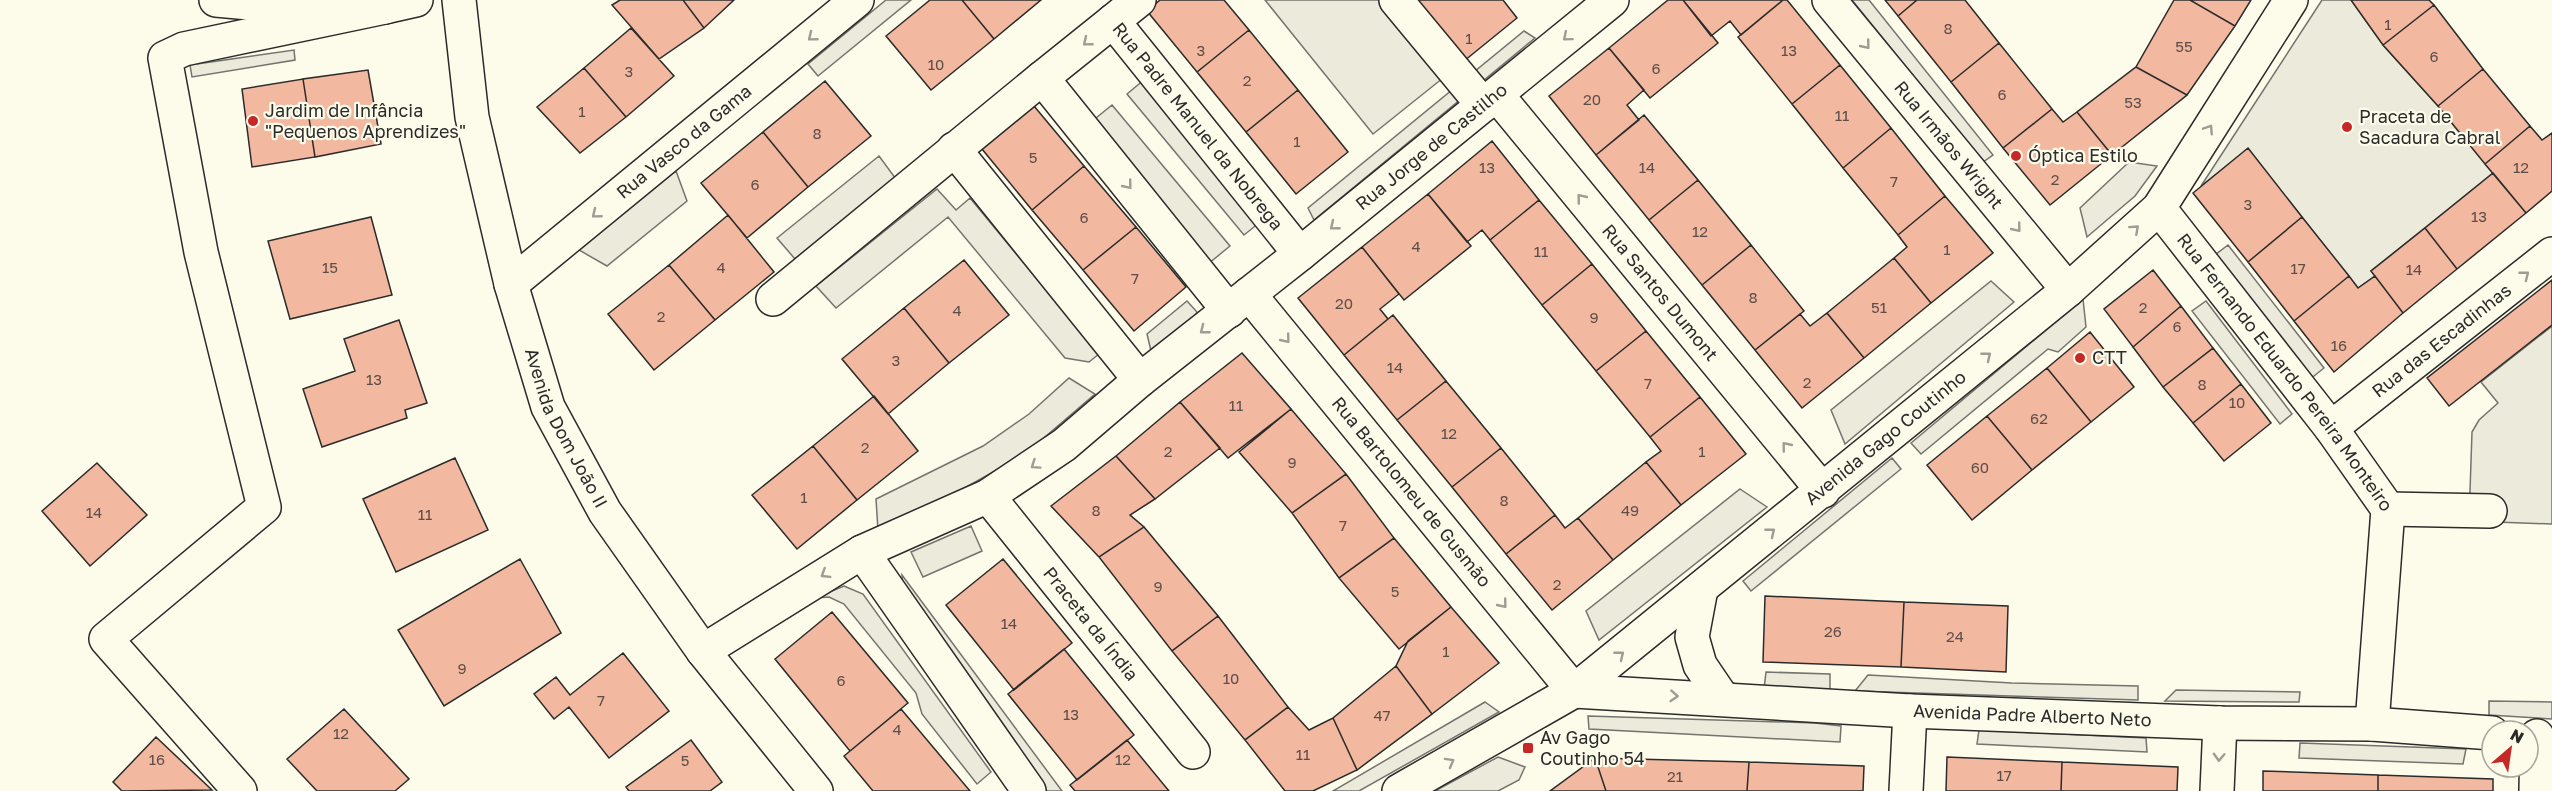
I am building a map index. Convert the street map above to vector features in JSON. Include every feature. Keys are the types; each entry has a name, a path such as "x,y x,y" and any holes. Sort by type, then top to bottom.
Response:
{"street":[{"path":"216,0 271,5 401,4"},
{"name":"Avenida Dom João II","path":"459,0 472,117 511,284 548,407 605,512 703,651 816,791"},
{"name":"Rua Vasco da Gama","path":"511,284 857,0"},
{"path":"1113,21 1139,0"},
{"name":"Rua Santos Dumont","path":"1396,0 1490,100 1822,491"},
{"name":"Rua Jorge de Castilho","path":"1239,303 1612,0"},
{"name":"Rua Irmãos Wright","path":"1829,0 2068,290"},
{"name":"Avenida Gago Coutinho","path":"1399,791 1574,692 2068,290 2159,208 2291,0"},
{"path":"240,791 106,639 264,507 201,252 165,58 184,49 401,4"},
{"name":"Rua Padre Manuel da Nobrega","path":"773,299 1113,21 1300,254"},
{"path":"703,651 862,552 988,496 1064,445 1140,380 1239,303 1042,78"},
{"path":"954,149 1140,380"},
{"name":"Rua Fernando Eduardo Pereira Monteiro","path":"2159,208 2331,428 2388,508 2372,724"},
{"name":"Rua das Escadinhas","path":"2331,428 2552,254"},
{"name":"Rua Bartolomeu de Gusmão","path":"1239,303 1574,692"},
{"name":"Praceta da Índia","path":"988,496 1193,752"},
{"path":"2388,508 2490,510"},
{"path":"862,552 1029,791"},
{"path":"1701,589 1692,637 1700,665 1723,699"},
{"name":"Avenida Padre Alberto Neto","path":"1574,692 1910,711 2220,723 2372,724 2480,732"},
{"path":"1906,791 1910,711"},
{"path":"2217,791 2220,723"}],"shaded area":[{"path":"886,0 911,0 818,76 808,64"},
{"path":"1265,0 1379,0 1443,78 1373,134"},
{"path":"1852,0 1869,0 1993,155 1983,162"},
{"name":"Praceta de Sacadura Cabral","path":"2322,0 2351,0 2383,45 2438,106 2493,173 2371,271 2375,276 2358,288 2248,149 2201,186"},
{"path":"1524,31 1535,38 1314,220 1308,208"},
{"path":"294,50 295,60 192,77 190,65"},
{"path":"1145,79 1259,223 1244,235 1127,94"},
{"path":"1112,105 1230,246 1208,264 1091,122"},
{"path":"879,156 896,179 795,259 777,238"},
{"path":"2129,162 2157,166 2135,196 2087,237 2080,208"},
{"path":"676,171 687,201 607,266 579,250"},
{"path":"937,189 956,210 970,198 1099,354 1089,362 1065,358 948,217 836,308 816,286"},
{"path":"2228,245 2324,368 2309,380 2215,255"},
{"path":"1991,281 2014,302 1845,444 1831,410"},
{"path":"2083,299 2086,327 2058,352 2048,349 1921,454 1911,443"},
{"path":"1187,301 1197,312 1195,316 1151,351 1147,334"},
{"path":"2206,301 2292,414 2280,424 2192,311"},
{"path":"2552,326 2552,524 2469,521 2472,432 2479,420 2498,403 2481,382"},
{"path":"1069,378 1095,394 1025,454 954,494 878,530 876,499 983,446 1029,414"},
{"path":"1892,458 1901,469 1751,591 1743,581"},
{"path":"1740,489 1767,507 1599,640 1586,611"},
{"path":"971,526 982,551 923,577 911,552"},
{"path":"902,575 1062,791 1047,791 912,606 903,587"},
{"path":"844,586 863,594 991,772 977,784 922,714 916,693 844,604 829,597 815,598"},
{"path":"1766,672 1830,674 1830,691 1764,689"},
{"path":"1868,675 2012,683 2138,686 2138,700 1855,691"},
{"path":"2176,690 2300,692 2299,702 2165,701"},
{"path":"2489,701 2552,702 2552,719 2489,715"},
{"path":"1485,702 1499,712 1359,791 1333,791"},
{"path":"1588,716 1815,723 1841,726 1840,742 1589,729"},
{"path":"1979,730 2146,738 2147,752 1977,744"},
{"path":"2300,743 2466,749 2463,764 2299,758"},
{"path":"1498,757 1525,767 1519,780 1498,791 1435,791"}],"building":[{"path":"620,0 683,0 704,28 659,59 612,5"},
{"path":"683,0 734,0 704,28"},
{"path":"930,0 962,0 994,39 931,90 886,36"},
{"path":"962,0 1041,0 994,39"},
{"path":"1160,0 1224,0 1249,30 1197,72 1147,11"},
{"path":"1417,0 1503,0 1517,18 1464,61"},
{"path":"1668,0 1683,0 1718,43 1650,98 1609,48"},
{"path":"1683,0 1783,0 1741,35 1730,21 1711,36"},
{"path":"1783,0 1787,0 1840,65 1792,104 1738,37"},
{"path":"1885,0 1917,0 1898,16"},
{"path":"1917,0 1965,0 1999,43 1951,82 1898,16"},
{"path":"2174,0 2190,0 2235,26 2187,95 2136,67"},
{"path":"2190,0 2251,0 2235,26"},
{"path":"2351,0 2429,0 2434,5 2383,45"},
{"path":"2434,5 2483,69 2438,106 2383,45"},
{"path":"631,28 674,76 626,117 584,68"},
{"path":"1249,30 1298,90 1246,132 1197,72"},
{"path":"1999,43 2052,109 2003,148 1951,82"},
{"path":"1609,48 1644,90 1627,105 1639,120 1596,155 1549,96"},
{"path":"1840,65 1891,128 1843,168 1792,104"},
{"path":"2136,67 2187,95 2112,155 2077,112"},
{"path":"584,68 626,117 580,153 537,107"},
{"path":"2483,69 2530,126 2485,164 2438,106"},
{"path":"368,70 381,144 315,157 303,79"},
{"path":"303,79 315,157 252,167 242,89"},
{"path":"825,81 871,136 808,187 763,132"},
{"path":"1298,90 1348,152 1296,194 1246,132"},
{"path":"1034,106 1084,166 1032,210 982,149"},
{"path":"2052,109 2063,122 2077,112 2112,155 2050,205 2003,148"},
{"path":"1644,115 1698,180 1649,220 1596,155"},
{"path":"2530,126 2542,140 2552,133 2552,191 2526,213 2485,164"},
{"path":"1891,128 1945,196 1898,235 1843,168"},
{"path":"763,132 808,187 747,238 701,183"},
{"path":"1492,141 1539,200 1490,240 1482,230 1467,242 1428,194"},
{"path":"2248,148 2302,217 2248,262 2193,193"},
{"path":"1084,166 1136,227 1083,270 1032,210"},
{"path":"2493,173 2526,213 2457,269 2425,228"},
{"path":"1698,180 1751,245 1702,285 1649,220"},
{"path":"1428,194 1471,246 1404,300 1362,247"},
{"path":"1945,196 1993,253 1931,303 1894,258 1907,247 1898,235"},
{"path":"1539,200 1592,264 1542,305 1490,240"},
{"path":"728,215 774,272 715,320 669,265"},
{"path":"371,217 392,295 290,319 268,241"},
{"path":"2302,217 2349,276 2294,321 2248,262"},
{"path":"1136,227 1186,287 1134,331 1083,270"},
{"path":"2425,228 2457,269 2403,313 2371,271"},
{"path":"1751,245 1804,311 1755,350 1702,285"},
{"path":"1362,247 1399,294 1380,309 1388,319 1344,355 1298,298"},
{"path":"1894,258 1931,303 1864,358 1827,313"},
{"path":"964,260 1009,315 949,363 904,308"},
{"path":"1592,264 1646,331 1596,371 1542,305"},
{"path":"669,265 715,320 654,370 608,314"},
{"path":"2153,270 2181,306 2133,347 2104,309"},
{"path":"2349,276 2358,288 2375,276 2403,313 2334,372 2294,321"},
{"path":"2552,280 2552,325 2449,406 2427,378"},
{"path":"2181,306 2213,348 2163,387 2133,347"},
{"path":"904,308 949,363 888,414 842,359"},
{"path":"1827,313 1864,358 1802,408 1755,350 1800,314 1810,326"},
{"path":"1393,315 1446,381 1397,420 1344,355"},
{"path":"399,320 427,403 405,410 407,418 322,447 303,389 355,371 344,339"},
{"path":"1646,331 1700,397 1650,437 1596,371"},
{"path":"2090,332 2134,387 2091,422 2047,368"},
{"path":"2213,348 2241,384 2193,423 2163,387"},
{"path":"1242,353 1291,409 1228,458 1180,402"},
{"path":"2047,368 2091,422 2032,470 1987,416"},
{"path":"1446,381 1501,448 1452,487 1397,420"},
{"path":"2241,384 2271,423 2224,461 2193,423"},
{"path":"874,396 918,451 857,500 813,446"},
{"path":"1700,397 1746,454 1681,505 1646,462 1661,451 1650,437"},
{"path":"1180,402 1220,448 1155,499 1116,456"},
{"path":"1291,409 1346,474 1292,513 1239,452"},
{"path":"1987,416 2032,470 1972,520 1927,465"},
{"path":"813,446 857,500 797,549 752,495"},
{"path":"1501,448 1555,515 1506,554 1452,487"},
{"path":"1116,456 1155,499 1130,515 1144,527 1099,557 1051,506"},
{"path":"455,458 488,530 396,572 363,499"},
{"path":"1646,462 1681,505 1613,560 1578,518"},
{"path":"97,463 147,515 90,566 42,511"},
{"path":"1346,474 1394,538 1339,578 1292,513"},
{"path":"1555,515 1565,528 1578,518 1613,560 1552,610 1506,554"},
{"path":"1144,527 1218,616 1172,651 1099,557"},
{"path":"1394,538 1451,607 1399,649 1339,578"},
{"path":"520,559 561,633 444,706 398,630"},
{"path":"1003,559 1072,643 1014,690 946,605"},
{"path":"1765,596 1904,602 1901,667 1763,662"},
{"path":"1904,602 2008,606 2006,672 1901,667"},
{"path":"1451,607 1499,663 1432,714 1396,666 1408,641"},
{"path":"832,612 908,703 850,751 775,659"},
{"path":"1218,616 1288,707 1245,740 1172,651"},
{"path":"1064,649 1134,735 1077,780 1008,694"},
{"path":"623,653 669,711 609,758 569,707 554,719 534,694 556,677 570,695"},
{"path":"1396,666 1432,714 1357,770 1333,718"},
{"path":"1288,707 1309,730 1333,718 1357,770 1313,791 1285,791 1245,740"},
{"path":"344,709 409,779 395,791 317,791 287,759"},
{"path":"901,709 970,791 873,791 844,756"},
{"path":"156,737 212,790 122,791 113,782"},
{"path":"691,740 722,782 710,791 629,791 626,787"},
{"path":"1127,740 1169,791 1075,791 1070,785"},
{"path":"1947,757 2062,762 2061,791 1946,791"},
{"path":"1595,758 1749,762 1747,791 1606,791"},
{"path":"1595,758 1606,791 1550,791"},
{"path":"1749,762 1864,766 1863,791 1747,791"},
{"path":"2062,762 2178,767 2177,791 2061,791"},
{"path":"2263,771 2378,775 2378,791 2263,791"},
{"path":"2378,775 2493,779 2493,791 2378,791"}],"place":[{"name":"Jardim de Infância \"Pequenos Aprendizes\"","path":"253,121"},
{"name":"Praceta de Sacadura Cabral","path":"2347,127"},
{"name":"Óptica Estilo","path":"2016,156"},
{"name":"CTT","path":"2080,358"},
{"name":"Av Gago Coutinho 54","path":"1528,748"}]}
